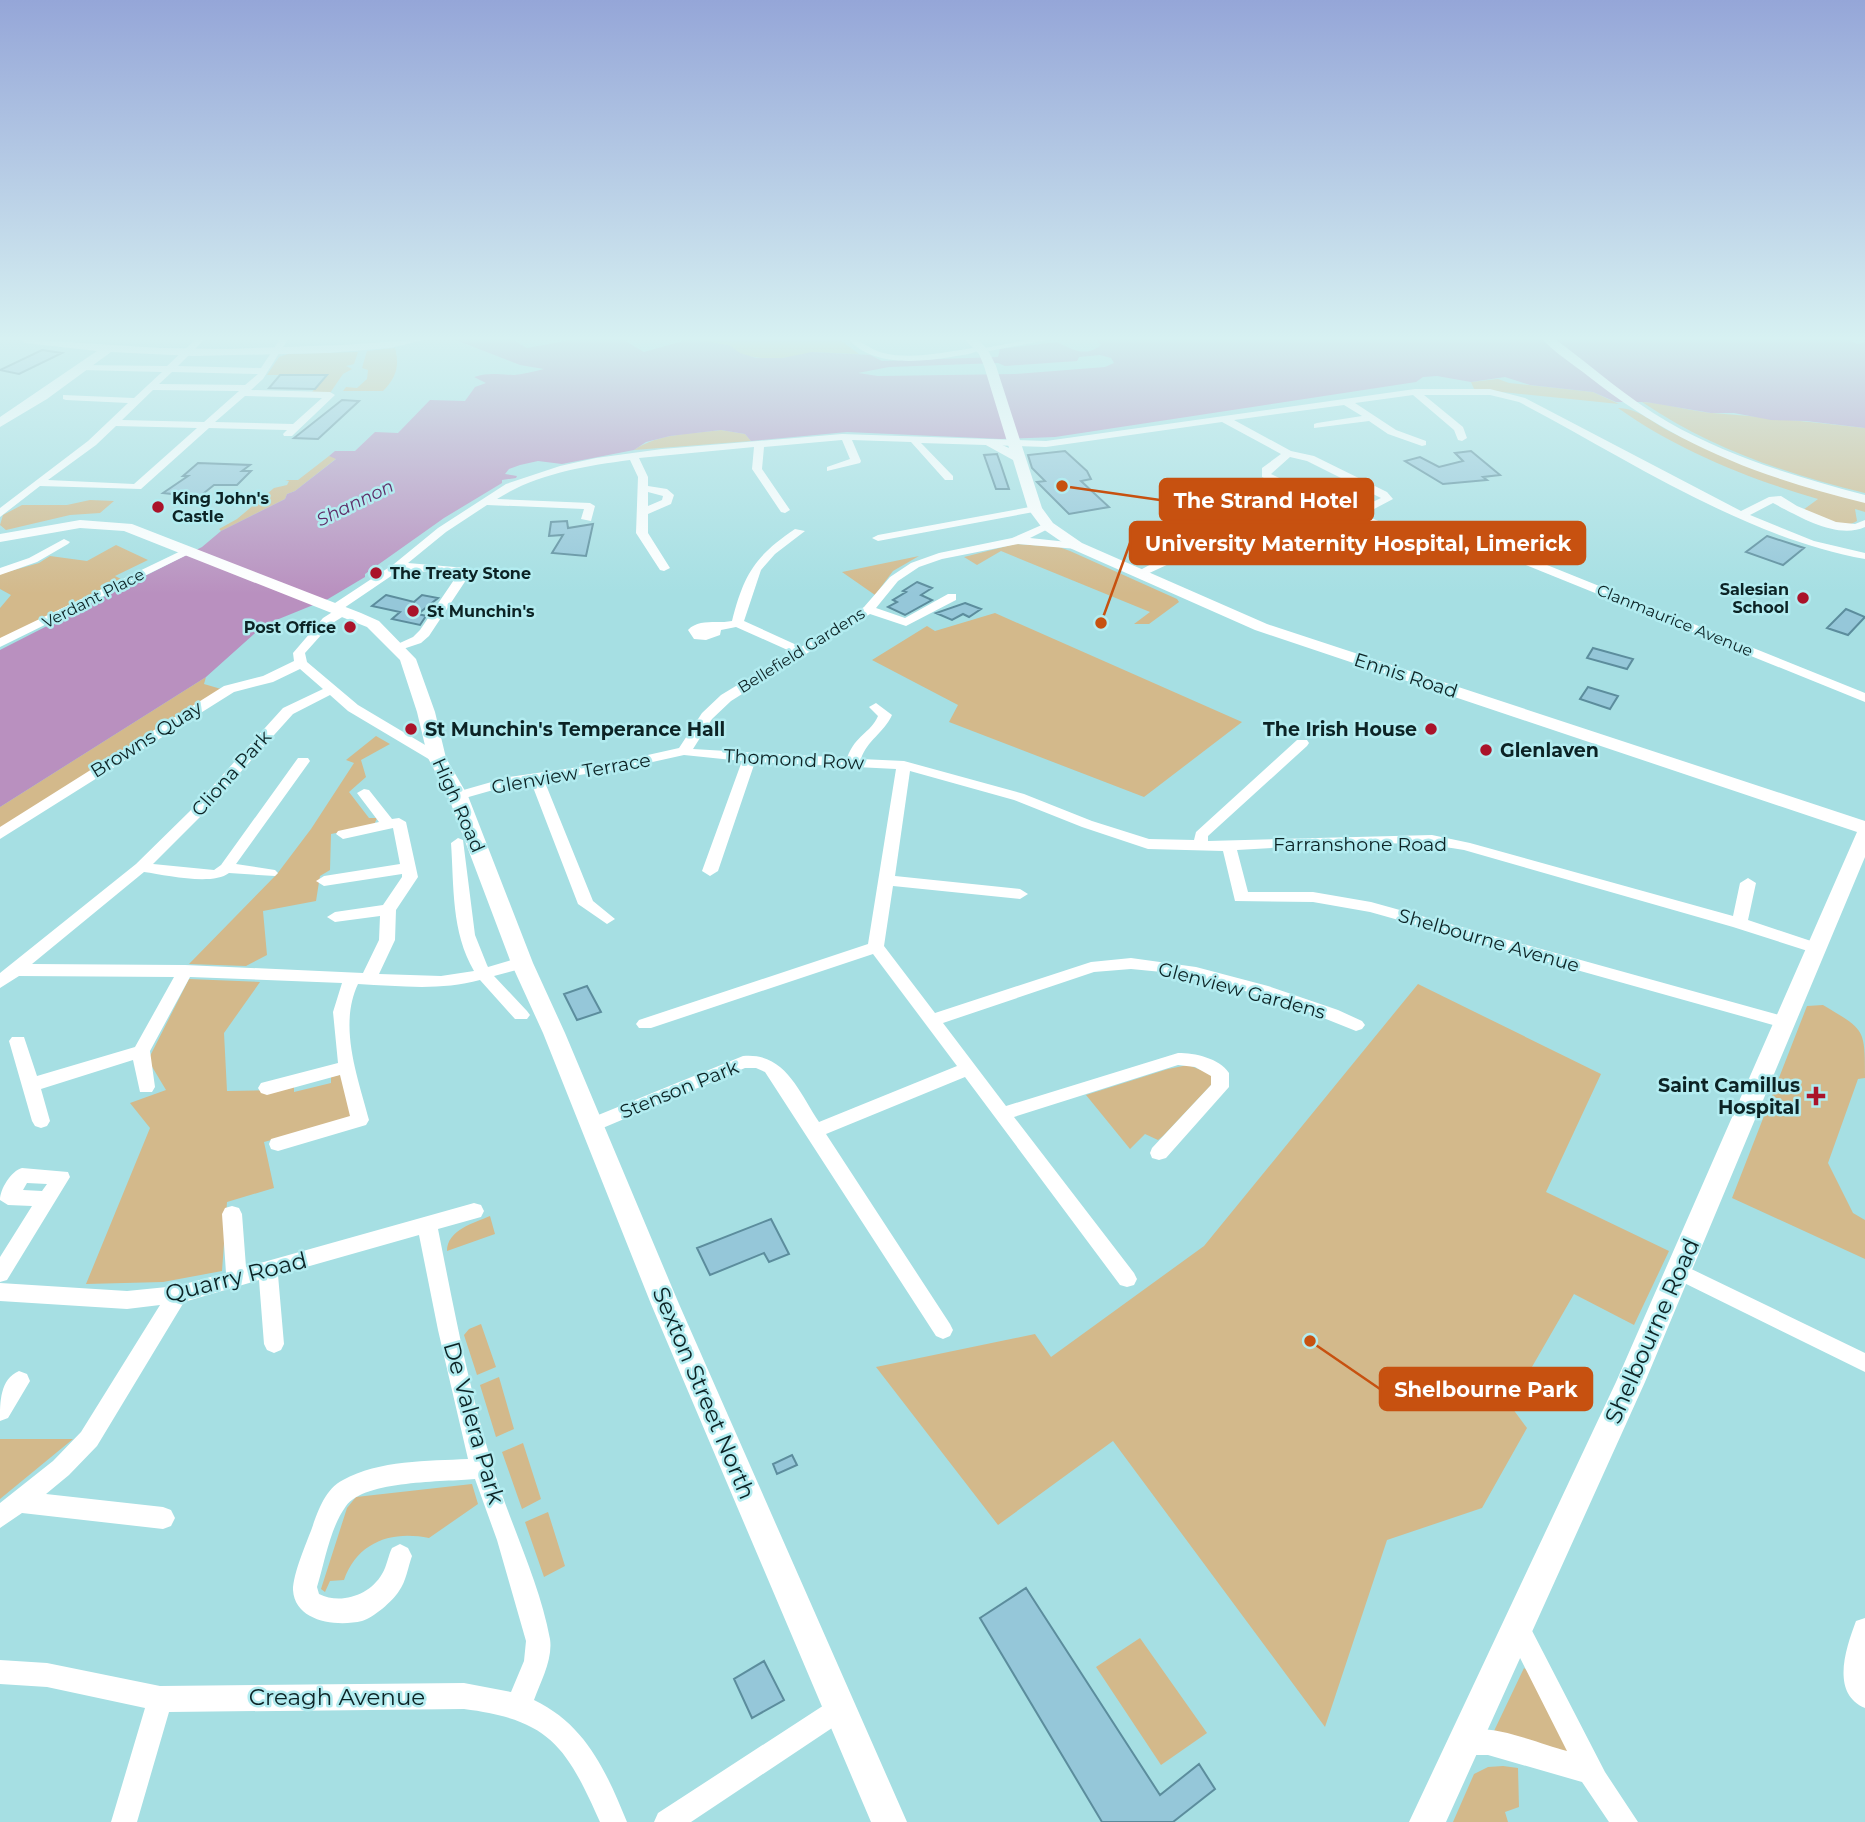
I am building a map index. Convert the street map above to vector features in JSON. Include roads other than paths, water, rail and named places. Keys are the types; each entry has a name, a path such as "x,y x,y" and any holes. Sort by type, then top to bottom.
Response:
{"main road":[{"name":"Ennis Road","path":"1008,424 1035,509 1048,526 1077,546 1261,627 1865,828"},
{"path":"1666,424 1731,456 1801,481 1865,499"},
{"path":"990,444 1015,447"},
{"name":"High Road","path":"0,538 62,526 113,524 127,527 186,553 373,624 408,659 429,748 458,796 522,963"},
{"name":"Shelbourne Road","path":"1427,1822 1518,1630 1679,1272 1814,948 1865,835"},
{"name":"Sexton Street North","path":"522,963 838,1709 889,1822"}],"street":[{"path":"0,514 113,424"},
{"path":"162,424 293,428"},
{"path":"285,438 297,424"},
{"path":"1015,447 1187,424"},
{"path":"1233,424 1288,454 1310,458 1388,499 1355,515 1342,513 1266,475 1266,470 1288,454"},
{"path":"1317,426 1330,424"},
{"path":"1381,424 1395,433 1422,443"},
{"path":"1453,424 1459,429 1462,438"},
{"path":"1568,424 1741,514 1800,538 1839,551 1865,556"},
{"path":"37,483 137,487 207,425"},
{"path":"831,469 856,462 846,437"},
{"path":"429,748 353,708 301,663 299,653 336,608 484,502 529,478 575,466 633,456 846,437 990,444"},
{"path":"917,440 916,444 949,478"},
{"path":"760,444 757,468 785,510"},
{"path":"633,456 643,477 642,533 664,568"},
{"path":"642,513 667,502 669,495 663,491 643,488"},
{"path":"587,519 593,493"},
{"path":"1741,514 1773,499 1796,497"},
{"path":"1773,499 1842,527 1856,528 1865,523"},
{"path":"484,502 590,506"},
{"path":"877,538 1035,509"},
{"path":"1139,574 1165,562 1188,534 1216,518 1246,521 1299,546"},
{"path":"1366,519 1453,555 1500,538"},
{"name":"Bellefield Gardens","path":"684,751 707,716 726,698 868,610 894,579 915,565 939,556 1016,541 1048,526"},
{"path":"737,623 748,581 757,563 799,531"},
{"path":"1016,541 1077,546"},
{"path":"0,572 33,560 64,542"},
{"name":"Clanmaurice Avenue","path":"1485,544 1865,698"},
{"name":"Verdant Place","path":"0,643 186,553"},
{"path":"397,647 417,640 425,633 466,571 398,566"},
{"path":"868,610 906,622 952,597"},
{"path":"715,628 737,623 800,651"},
{"name":"Browns Quay","path":"0,834 229,688 268,679 301,663"},
{"name":"Cliona Park","path":"0,982 141,867 195,814 288,711 330,690"},
{"path":"853,762 859,744 881,724 885,715 876,707"},
{"path":"1202,846 1201,835 1302,743"},
{"name":"Thomond Row","path":"684,751 704,755 904,765"},
{"name":"Glenview Terrace","path":"458,796 509,781 621,765 684,751"},
{"path":"710,871 750,757"},
{"path":"141,867 218,874 226,867 303,761"},
{"path":"904,765 876,947 1127,1279"},
{"name":"Farranshone Road","path":"904,765 1019,797 1148,844 1229,846 1317,841 1433,840 1465,846 1739,923 1814,948"},
{"path":"536,777 586,904 607,919"},
{"path":"364,793 388,823"},
{"path":"278,1144 360,1120 347,1067 340,1013 342,998 361,978 387,940 388,910 410,877 399,822 343,834"},
{"name":"High Road","path":"457,843 470,945 506,1003 521,1015"},
{"name":"Shelbourne Avenue","path":"1229,846 1241,897 1313,897 1371,907 1784,1022"},
{"path":"226,867 270,873"},
{"path":"324,881 408,868"},
{"path":"886,880 1020,894"},
{"path":"1739,923 1748,883"},
{"path":"335,917 388,910"},
{"path":"645,1024 876,947"},
{"path":"15,970 185,971 441,982 486,974 522,963"},
{"name":"Glenview Gardens","path":"933,1020 1093,967 1136,963 1171,969 1276,996 1329,1012 1356,1025"},
{"path":"146,1087 141,1051 185,971"},
{"path":"18,1041 41,1121"},
{"path":"31,1085 141,1051"},
{"path":"1004,1113 1178,1059 1202,1062 1220,1073 1220,1087 1159,1153"},
{"name":"Stenson Park","path":"592,1125 751,1060 768,1065 775,1070 816,1131 943,1330"},
{"path":"267,1088 347,1067"},
{"path":"816,1131 970,1068"},
{"path":"0,1274 47,1199"},
{"path":"427,1225 474,1211"},
{"path":"232,1214 237,1280"},
{"name":"Quarry Road","path":"0,1292 127,1300 177,1295 427,1225"},
{"name":"De Valera Park","path":"427,1225 448,1330 482,1468 509,1540 538,1641 536,1661 519,1705"},
{"path":"268,1271 274,1344"},
{"path":"1679,1272 1865,1363"},
{"path":"9,1509 61,1468 89,1438 177,1295"},
{"path":"0,1411 19,1381"},
{"path":"400,1556 391,1583 361,1609 319,1608 310,1604 305,1597 305,1587 335,1503 351,1486 372,1479 482,1468"},
{"path":"9,1509 163,1518"},
{"path":"1518,1630 1538,1672 1583,1751 1590,1771 1625,1822"},
{"path":"1865,1630 1853,1672 1858,1688 1865,1695"},
{"name":"Creagh Avenue","path":"0,1672 47,1675 160,1699 493,1698 519,1705 544,1717 576,1747 593,1774 614,1822"},
{"path":"124,1822 160,1699"},
{"path":"667,1822 838,1709"},
{"path":"1465,1742 1489,1742 1590,1771"}],"water":[{"name":"Shannon","path":"407,424 1140,424 1055,437 1001,439 847,432 751,441 745,434 721,430 670,436 646,442 634,450 562,464 538,461 520,465 509,469 505,474 517,476 516,478 502,480 502,483 444,518 365,574 365,577 328,599 264,625 206,677 0,807 0,650 202,547 221,531 285,499 287,494 295,491 336,459 329,456 335,451 355,451 375,432 398,433"},
{"path":"1832,424 1865,424 1865,428"}],"place":[{"name":"The Strand Hotel","path":"1062,486"},
{"name":"King John's Castle","path":"158,507"},
{"name":"The Treaty Stone","path":"376,573"},
{"name":"Salesian School","path":"1803,598"},
{"name":"St Munchin's","path":"413,611"},
{"name":"University Maternity Hospital, Limerick","path":"1101,623"},
{"name":"Post Office","path":"350,627"},
{"name":"St Munchin's Temperance Hall","path":"411,729"},
{"name":"The Irish House","path":"1431,729"},
{"name":"Glenlaven","path":"1486,750"},
{"name":"Saint Camillus Hospital","path":"1816,1096"},
{"name":"Shelbourne Park","path":"1310,1341"}]}
